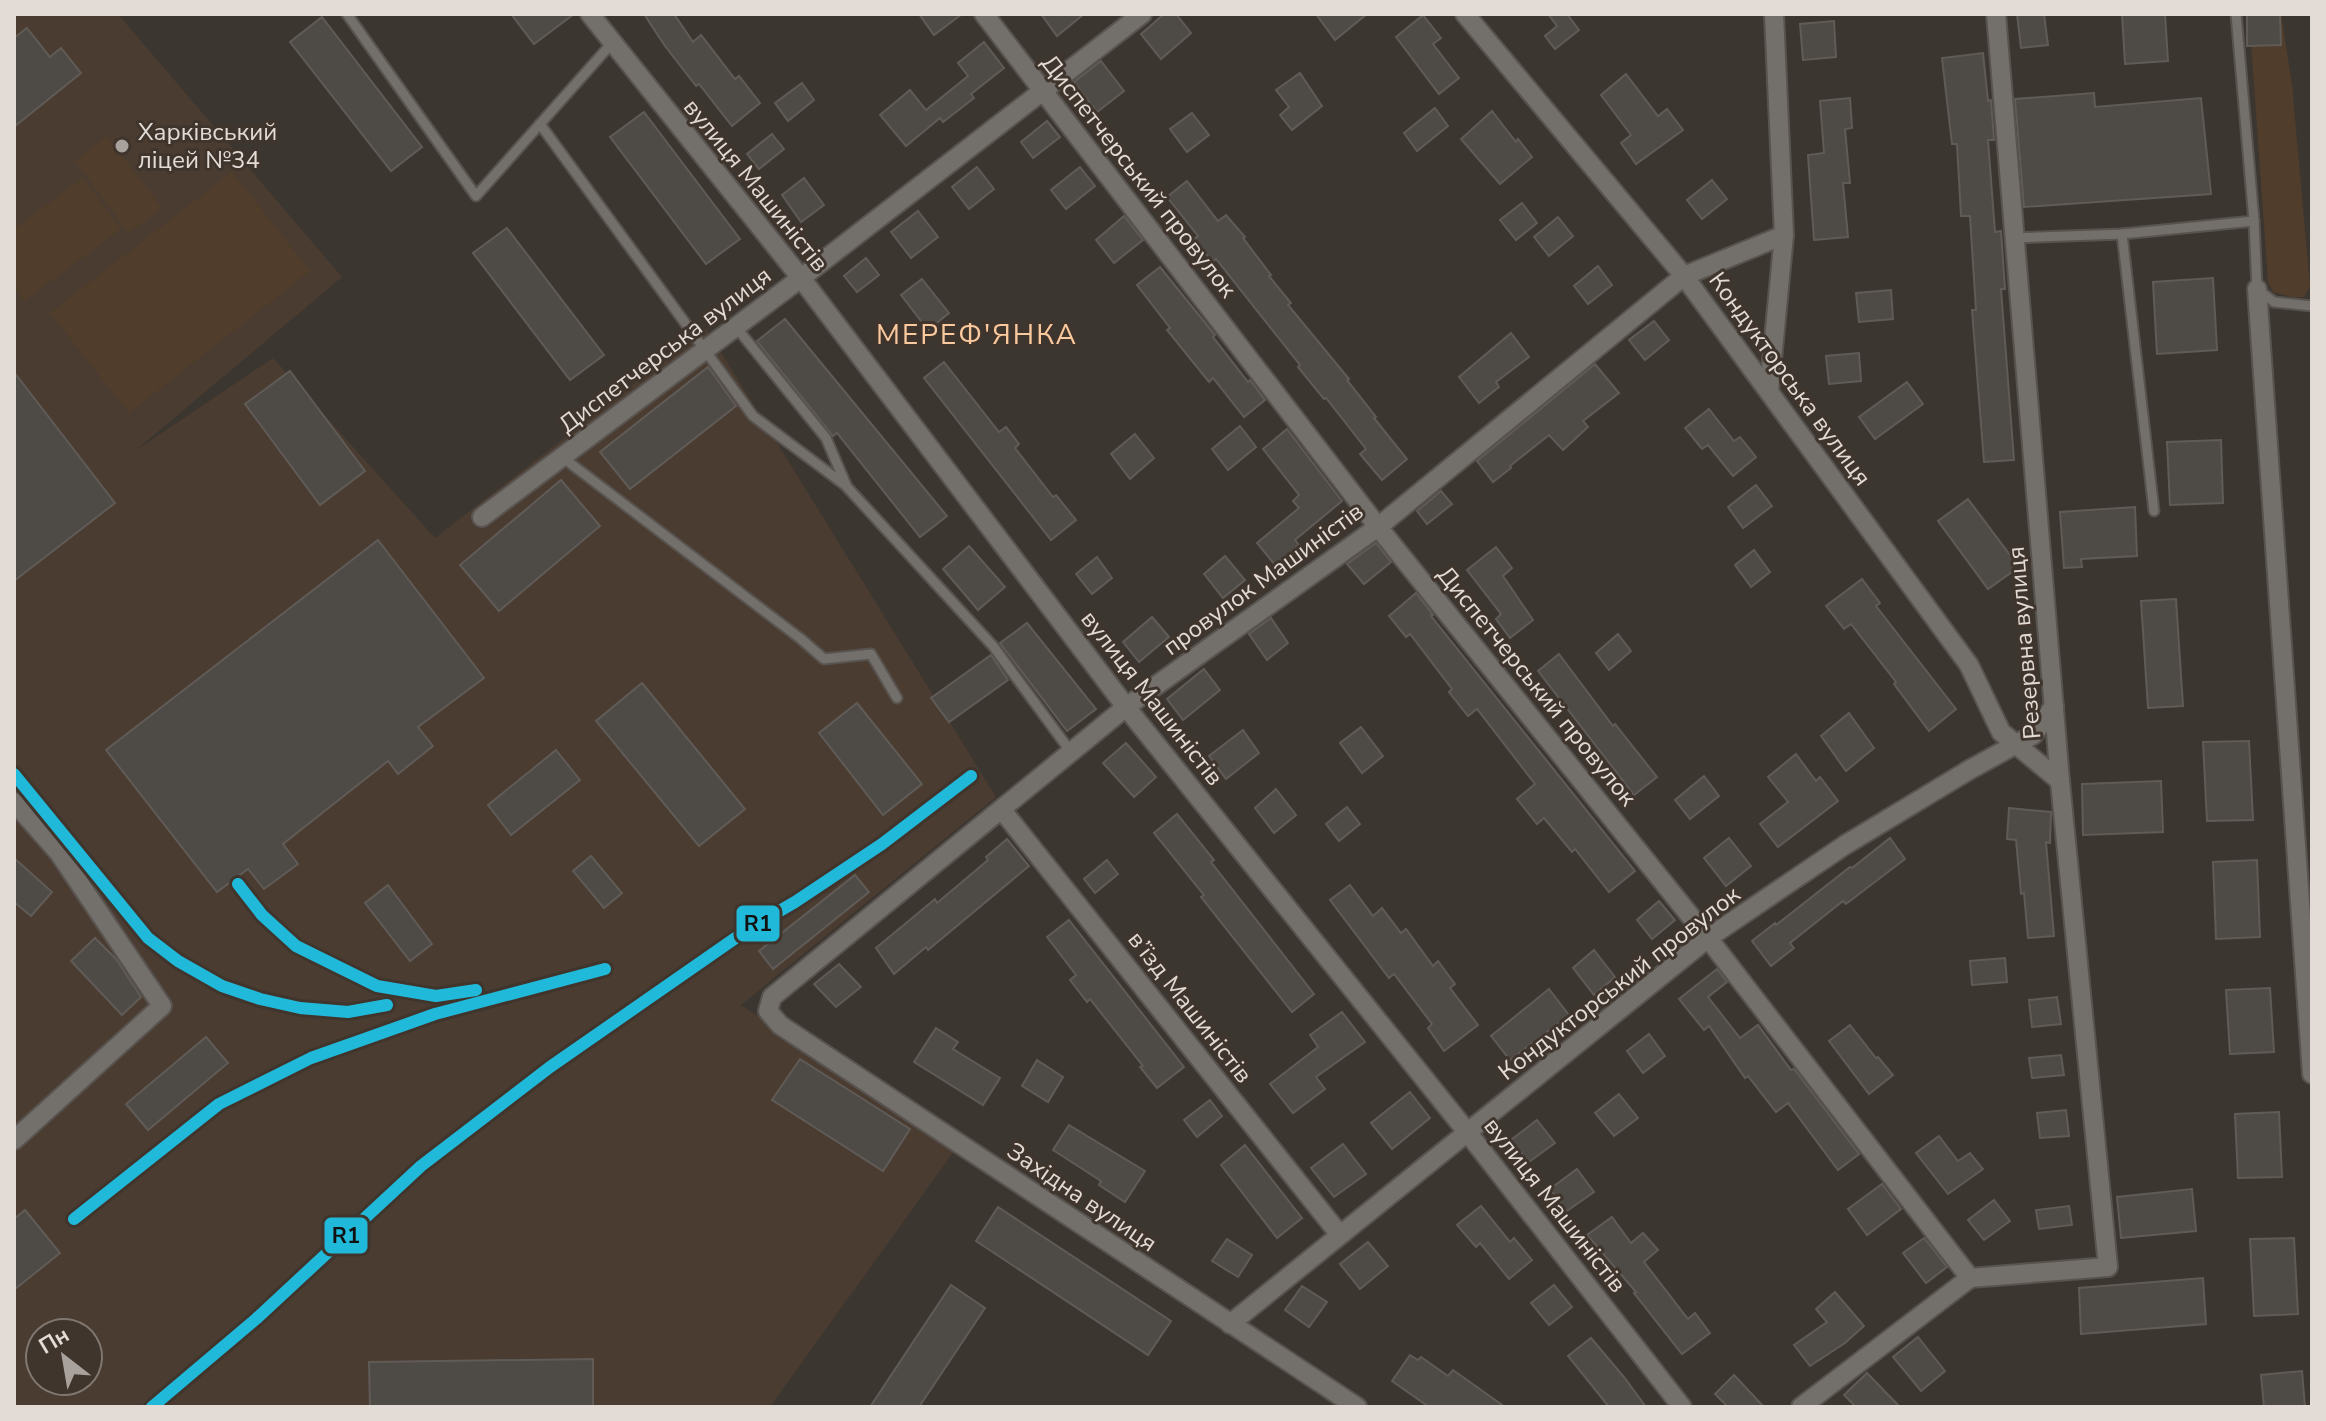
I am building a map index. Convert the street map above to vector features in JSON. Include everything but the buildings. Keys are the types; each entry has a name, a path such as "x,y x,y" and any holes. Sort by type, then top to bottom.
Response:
{"street":[{"name":"вулиця Машиністів","path":"590,14 801,278 1126,707 1468,1133 1682,1407"},
{"name":"Диспетчерський провулок","path":"984,14 1378,527 1708,938 1970,1278"},
{"name":"Диспетчерська вулиця","path":"482,517 801,278 1142,14"},
{"name":"Кондукторська вулиця","path":"1465,14 1684,276 1969,665 2001,732 2060,781"},
{"path":"1769,391 1784,235 1774,14"},
{"name":"Резервна вулиця","path":"1970,1278 2108,1267 2060,781 1996,14"},
{"name":"провулок Машиністів","path":"780,1025 768,1011 772,997 1126,707 1378,527 1684,276 1784,235"},
{"path":"2257,289 2312,1074"},
{"name":"Кондукторський провулок","path":"1230,1324 1708,938 1845,845 2033,735 2054,706"},
{"path":"14,802 59,853 162,1006 14,1140"},
{"name":"в’їзд Машиністів","path":"1002,810 1340,1235"},
{"name":"Західна вулиця","path":"780,1025 1357,1407"},
{"path":"1801,1407 1970,1278"}],"lane":[{"path":"347,14 476,196 612,43"},
{"path":"2236,14 2257,289 2274,302 2312,306"},
{"path":"540,124 753,416 847,487 993,646 1071,752"},
{"path":"2014,238 2122,234 2254,221"},
{"path":"2122,234 2154,511"},
{"path":"736,327 826,438 847,487"},
{"path":"562,457 824,659 871,654 897,698"}],"shaded area":[{"path":"14,14 118,14 342,277 135,451 273,358 435,538 706,328 996,797 741,1005 959,1144 770,1407 14,1407"},
{"path":"2249,14 2281,14 2292,85 2310,286 2304,297 2273,292 2268,282"},
{"path":"107,136 162,208 129,233 75,161"},
{"path":"232,172 310,271 129,413 50,313"},
{"path":"83,178 121,229 24,301 14,287 14,229"}],"transit line":[{"name":"R1","path":"14,774 148,938 178,961 222,986 300,1008 348,1012 387,1005"},
{"name":"R1","path":"152,1407 256,1319 421,1166 550,1067 747,930 882,844 971,776"},
{"name":"R1","path":"238,884 262,915 296,946 377,986 436,996 476,990"},
{"name":"R1","path":"74,1219 219,1104 311,1058 435,1014 605,969"}],"place":[{"name":"Харківський ліцей №34","path":"122,146"}],"district":[{"name":"МЕРЕФ'ЯНКА","path":"977,334"}]}
